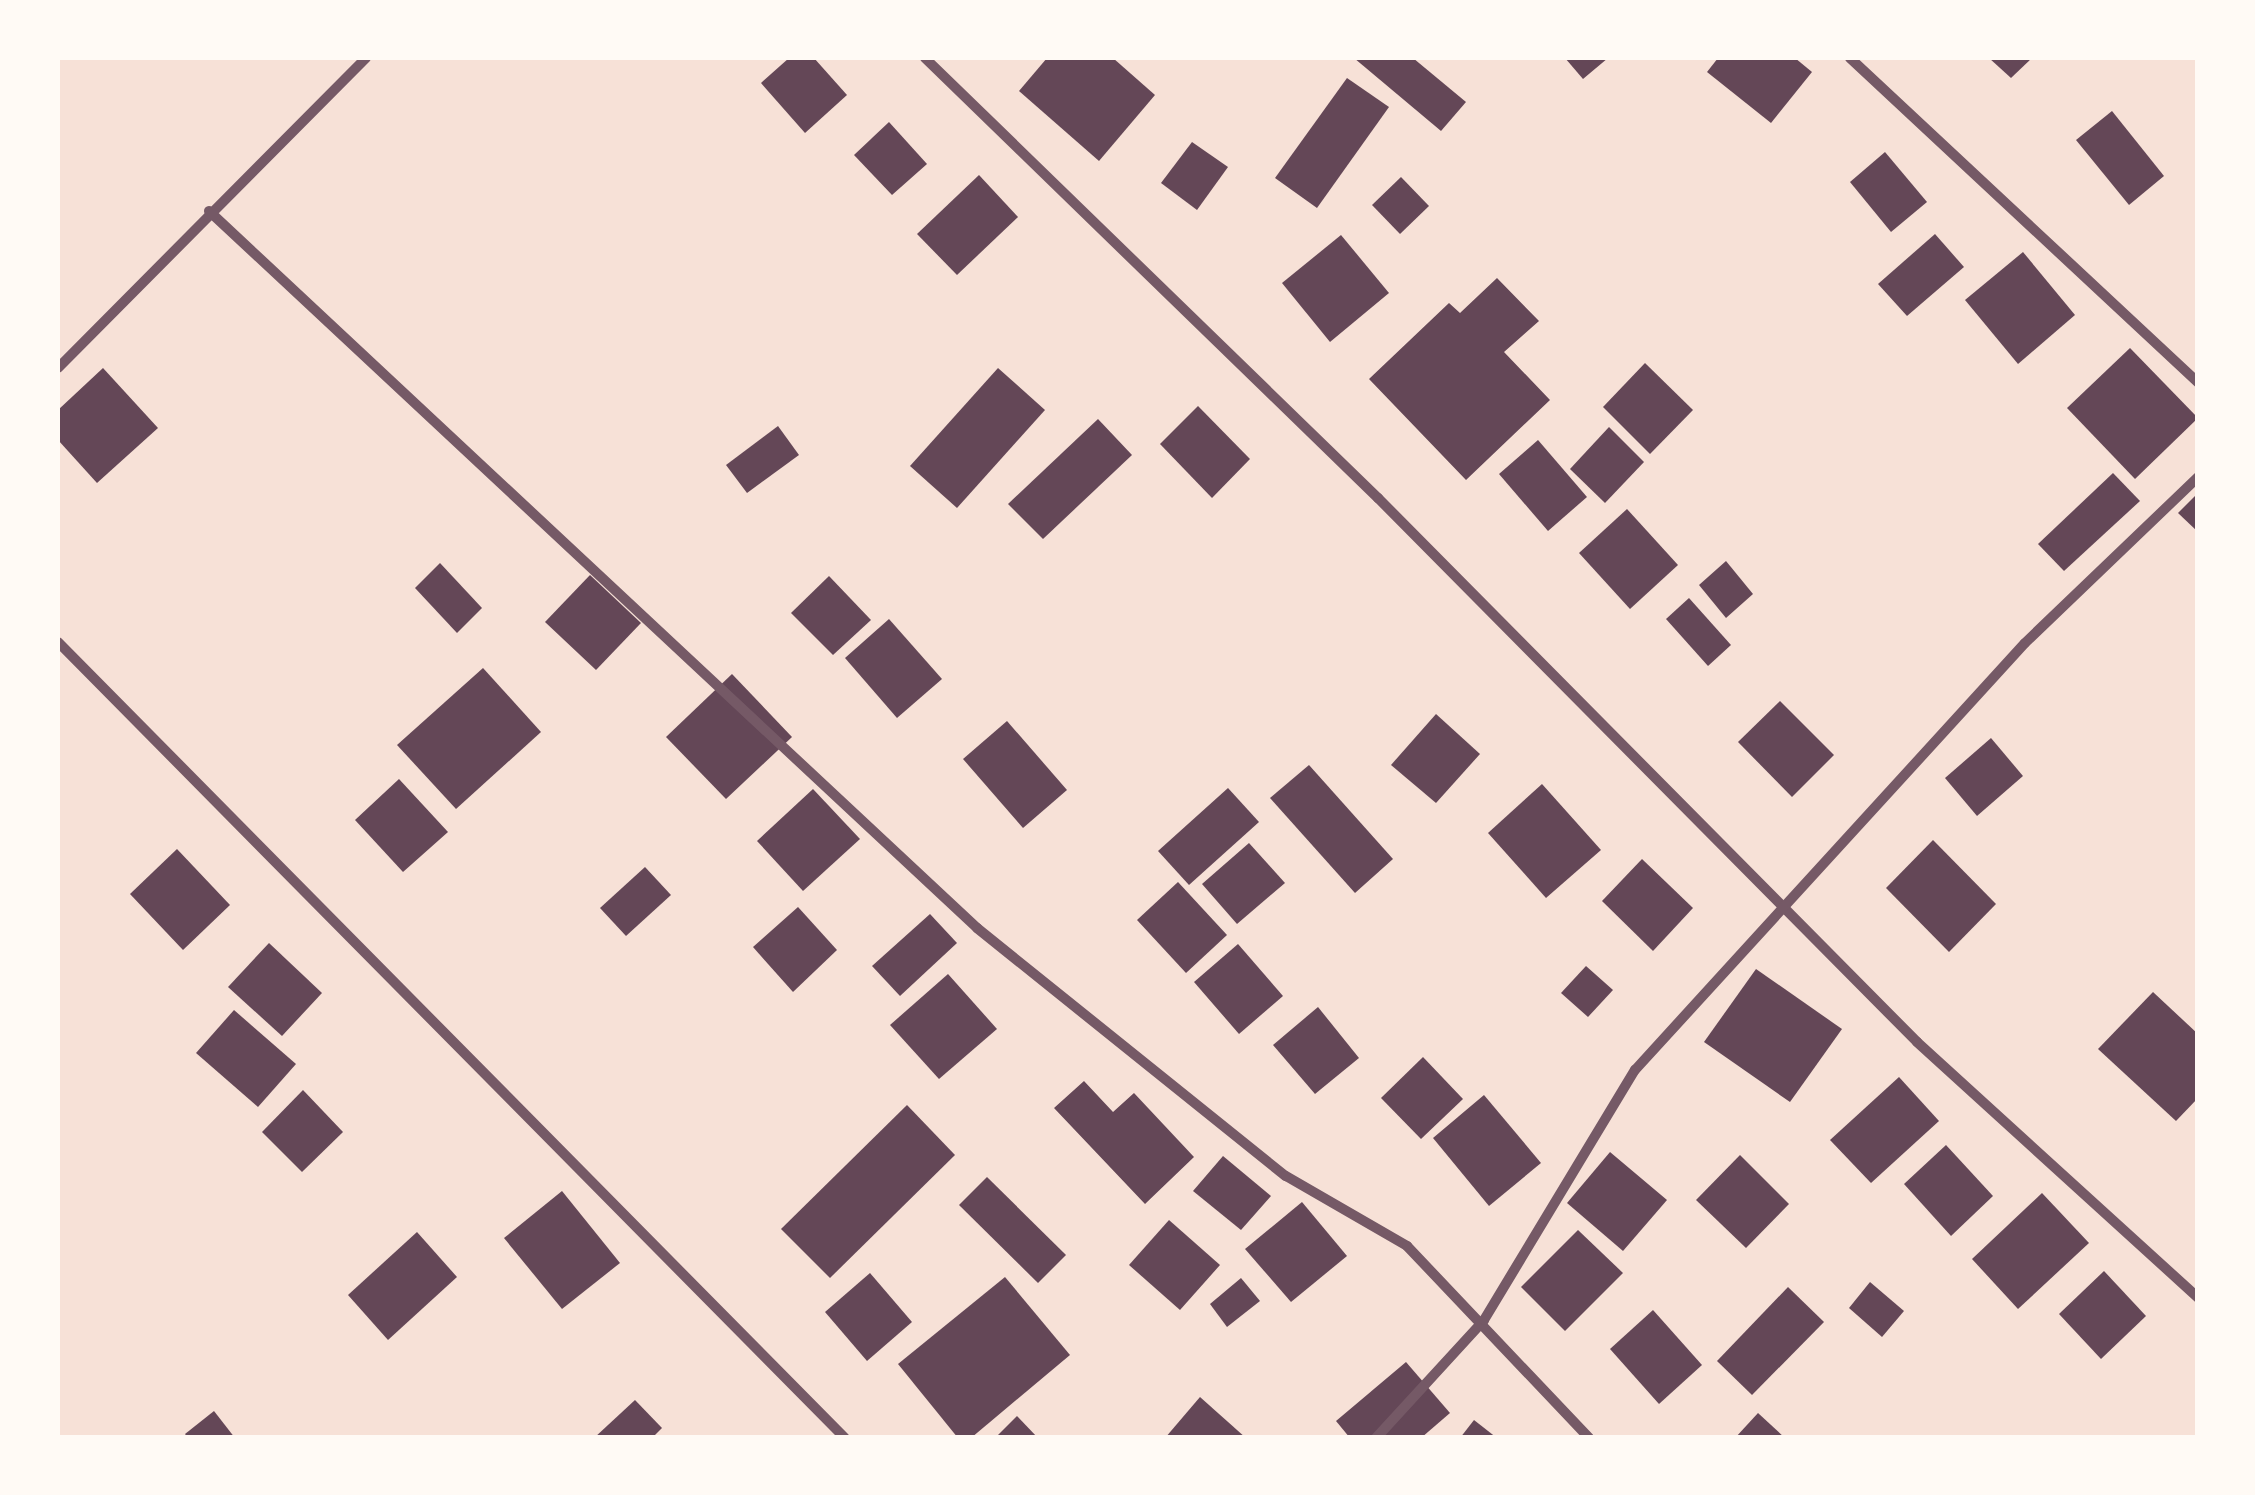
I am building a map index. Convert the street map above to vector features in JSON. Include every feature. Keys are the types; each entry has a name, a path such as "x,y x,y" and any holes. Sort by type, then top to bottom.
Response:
{"street":[{"path":"58,368 208,210 366,58"},
{"path":"924,58 1378,498 1917,1042 2198,1298"},
{"path":"1850,58 2198,383"},
{"path":"208,210 978,928 1286,1176 1406,1246 1484,1320 1589,1438"},
{"path":"1376,1438 1484,1320 1635,1070 1782,904 2025,643 2198,477"},
{"path":"58,642 845,1438"}],"building":[{"path":"789,58 814,58 847,95 805,133 761,83"},
{"path":"1047,58 1113,58 1155,95 1099,161 1019,91"},
{"path":"1354,58 1413,58 1466,102 1441,131"},
{"path":"1565,58 1608,58 1583,79"},
{"path":"1718,58 1795,58 1812,72 1771,123 1707,72"},
{"path":"1989,58 2032,58 2011,78"},
{"path":"1347,78 1389,107 1317,208 1275,178"},
{"path":"2112,111 2164,176 2129,205 2076,140"},
{"path":"889,122 927,164 892,195 854,155"},
{"path":"1192,142 1228,167 1197,210 1161,183"},
{"path":"1885,152 1927,202 1891,232 1850,182"},
{"path":"979,175 1018,217 957,275 917,234"},
{"path":"1401,177 1429,206 1400,234 1372,205"},
{"path":"1935,234 1964,267 1907,316 1878,284"},
{"path":"1341,235 1389,293 1330,342 1282,283"},
{"path":"2023,252 2075,315 2018,364 1965,300"},
{"path":"1497,278 1539,321 1504,352 1550,400 1466,480 1369,379 1449,303 1460,313"},
{"path":"2130,348 2198,418 2135,479 2067,408"},
{"path":"1645,363 1693,410 1650,454 1603,407"},
{"path":"103,368 158,428 97,483 58,440 58,410"},
{"path":"998,368 1045,410 957,508 910,466"},
{"path":"1198,406 1250,459 1212,498 1160,444"},
{"path":"1098,419 1132,455 1043,539 1008,504"},
{"path":"778,426 799,455 747,493 726,465"},
{"path":"1609,427 1644,462 1605,503 1570,469"},
{"path":"1538,440 1587,497 1548,531 1499,474"},
{"path":"2113,473 2140,501 2064,571 2038,544"},
{"path":"2198,493 2198,532 2178,513"},
{"path":"1627,509 1678,565 1630,609 1579,553"},
{"path":"1726,561 1753,594 1726,618 1699,585"},
{"path":"440,563 482,608 457,633 415,588"},
{"path":"590,575 641,623 596,670 545,622"},
{"path":"829,576 871,620 833,655 791,613"},
{"path":"1689,598 1731,645 1708,666 1666,619"},
{"path":"889,619 942,679 897,718 845,658"},
{"path":"483,668 541,732 456,809 397,745"},
{"path":"732,674 792,737 726,799 666,737"},
{"path":"1780,701 1834,755 1792,797 1738,742"},
{"path":"1436,714 1480,754 1436,803 1391,765"},
{"path":"1007,721 1067,790 1023,828 963,759"},
{"path":"1991,738 2023,776 1977,816 1945,778"},
{"path":"1309,765 1393,859 1355,893 1270,798"},
{"path":"399,779 448,832 403,872 355,820"},
{"path":"1542,784 1601,850 1546,898 1488,833"},
{"path":"1228,788 1259,822 1189,885 1158,851"},
{"path":"813,789 860,839 803,891 757,841"},
{"path":"1933,840 1996,904 1949,952 1886,888"},
{"path":"1249,843 1285,883 1237,924 1202,884"},
{"path":"177,849 230,905 183,950 130,894"},
{"path":"1642,859 1693,908 1653,951 1602,901"},
{"path":"645,867 671,895 626,936 600,908"},
{"path":"1178,882 1227,935 1186,973 1137,920"},
{"path":"798,907 837,950 793,992 753,947"},
{"path":"930,914 957,943 900,996 872,966"},
{"path":"269,943 322,993 282,1036 228,987"},
{"path":"1238,944 1283,996 1239,1034 1194,982"},
{"path":"1586,966 1613,990 1588,1017 1561,993"},
{"path":"1756,969 1842,1029 1790,1102 1704,1042"},
{"path":"948,974 997,1029 939,1079 890,1025"},
{"path":"2153,992 2198,1034 2198,1098 2176,1121 2098,1049"},
{"path":"1318,1007 1359,1058 1315,1094 1273,1045"},
{"path":"234,1010 296,1064 258,1107 196,1053"},
{"path":"1423,1057 1463,1099 1421,1139 1381,1098"},
{"path":"1899,1077 1939,1121 1871,1183 1830,1140"},
{"path":"1084,1081 1113,1112 1134,1093 1194,1157 1145,1204 1054,1108"},
{"path":"303,1090 343,1132 302,1172 262,1132"},
{"path":"1484,1095 1541,1163 1489,1206 1433,1138"},
{"path":"907,1105 955,1155 830,1278 781,1229"},
{"path":"1946,1145 1993,1196 1951,1236 1904,1184"},
{"path":"1610,1152 1667,1200 1623,1251 1567,1203"},
{"path":"1740,1155 1789,1204 1746,1248 1696,1200"},
{"path":"1223,1156 1271,1196 1241,1230 1193,1191"},
{"path":"987,1177 1066,1255 1038,1283 959,1205"},
{"path":"562,1191 620,1263 562,1309 504,1238"},
{"path":"2042,1193 2089,1243 2018,1309 1972,1259"},
{"path":"1302,1202 1347,1256 1291,1302 1245,1249"},
{"path":"1169,1220 1220,1265 1180,1310 1129,1265"},
{"path":"1578,1230 1623,1273 1565,1331 1521,1287"},
{"path":"417,1232 457,1277 388,1340 348,1295"},
{"path":"2104,1271 2146,1316 2101,1359 2059,1314"},
{"path":"870,1273 912,1322 867,1361 825,1312"},
{"path":"1005,1277 1070,1355 971,1438 958,1438 898,1364"},
{"path":"1241,1278 1260,1301 1227,1327 1210,1304"},
{"path":"1870,1282 1904,1311 1882,1337 1849,1308"},
{"path":"1788,1287 1824,1322 1752,1395 1717,1361"},
{"path":"1653,1310 1702,1365 1659,1404 1610,1349"},
{"path":"1406,1362 1450,1413 1421,1438 1350,1438 1336,1421"},
{"path":"1200,1397 1246,1438 1165,1438"},
{"path":"635,1400 662,1428 652,1438 594,1438"},
{"path":"214,1411 235,1438 188,1438 185,1434"},
{"path":"1758,1413 1785,1438 1735,1438"},
{"path":"1017,1416 1038,1438 995,1438"},
{"path":"1474,1420 1497,1438 1460,1438"}]}
